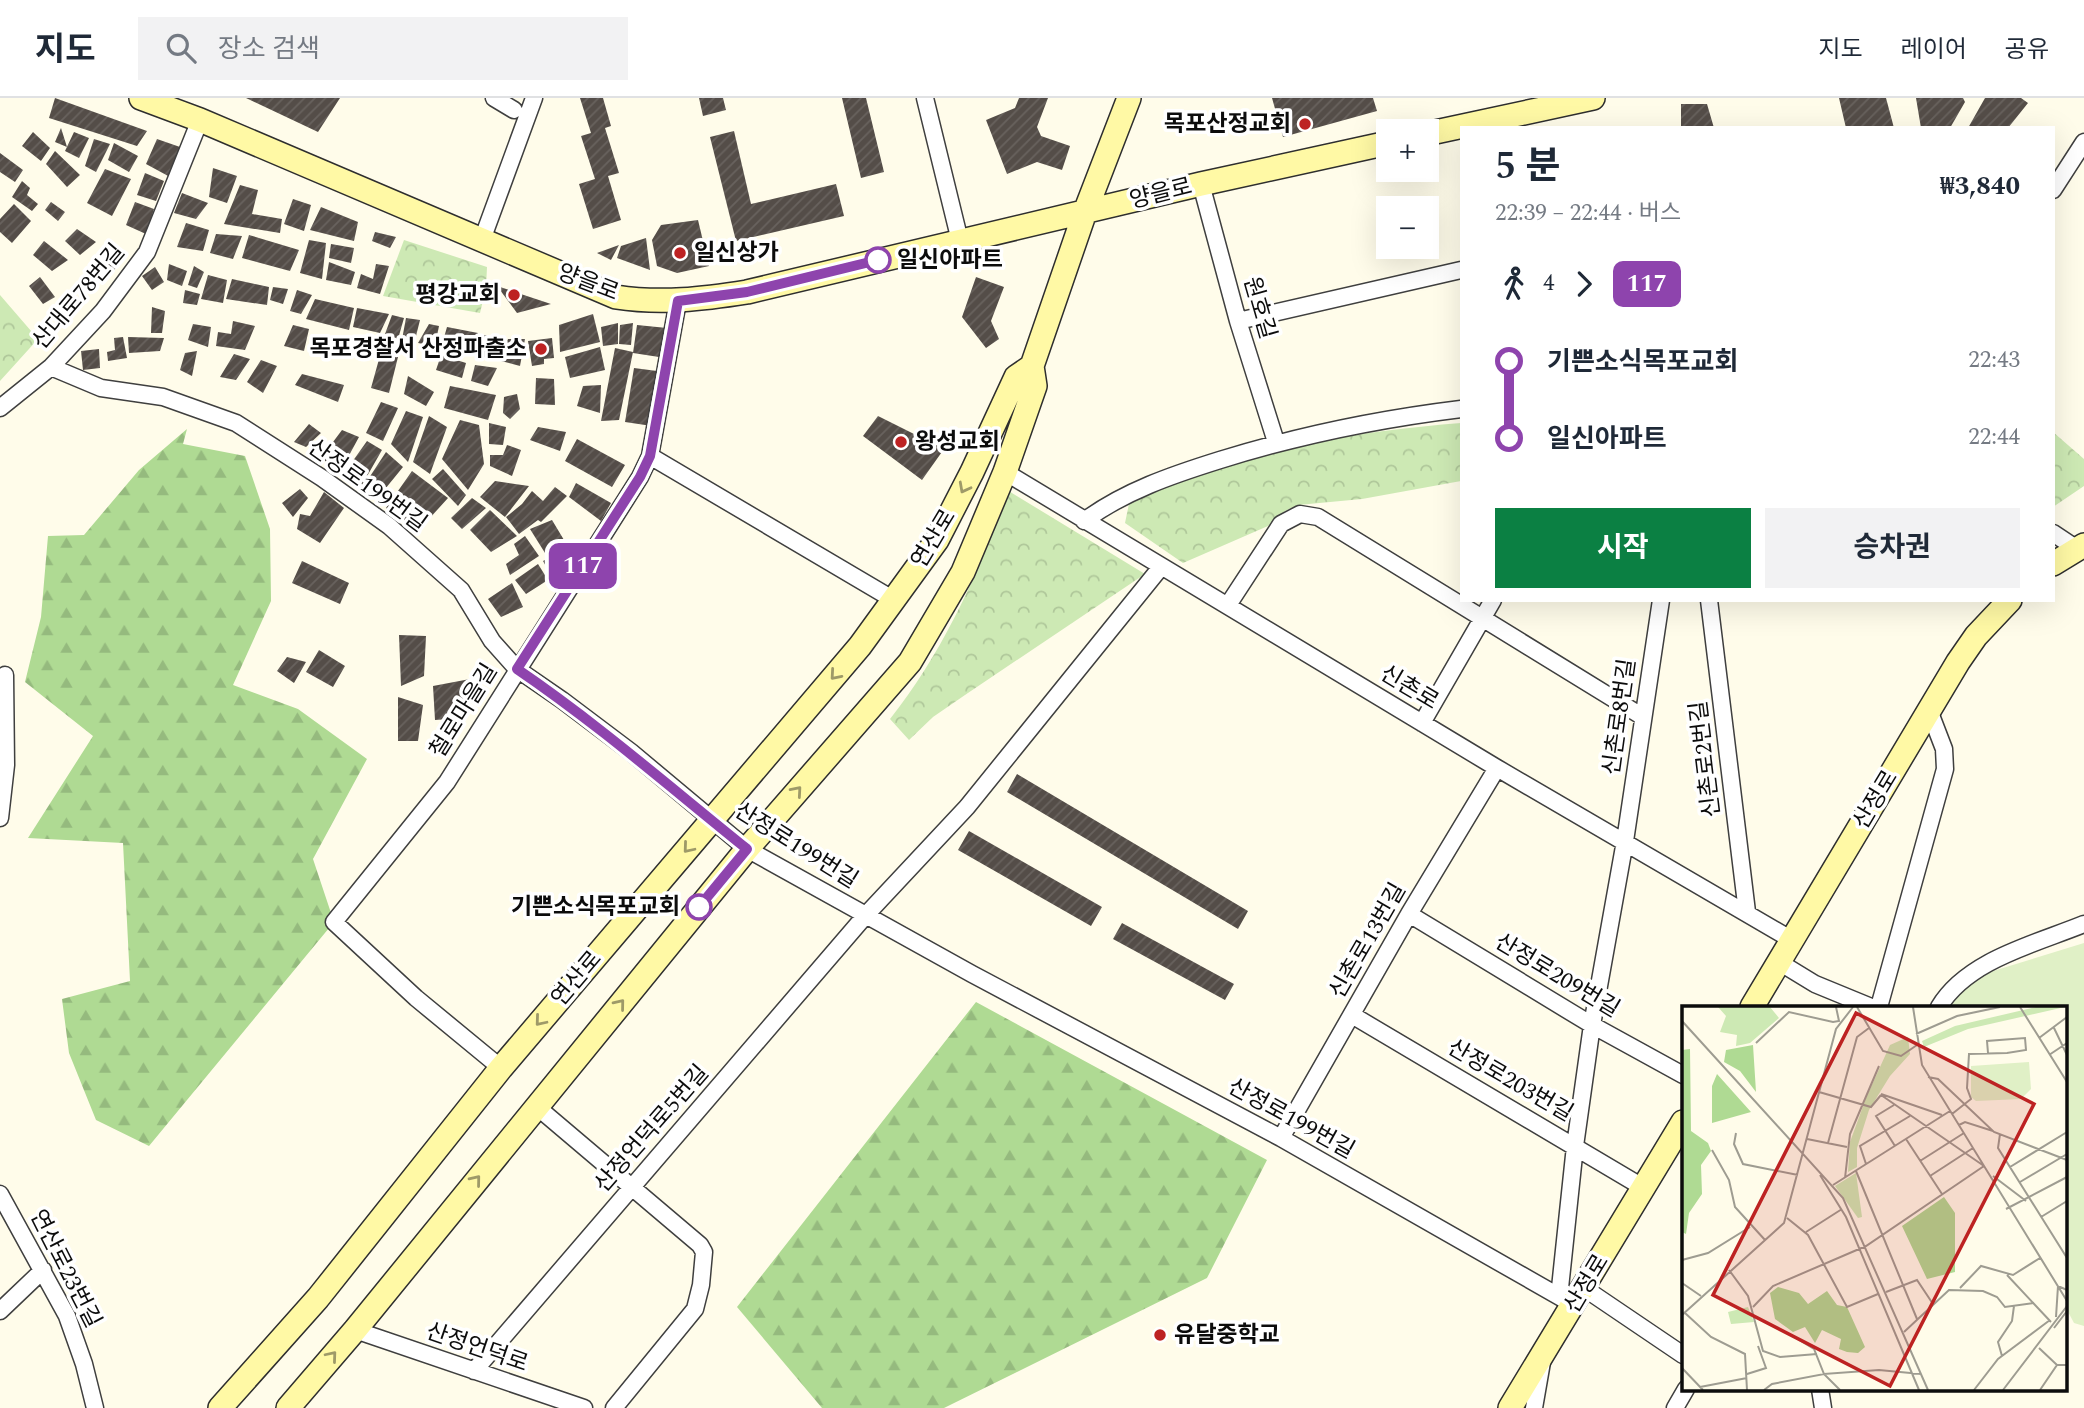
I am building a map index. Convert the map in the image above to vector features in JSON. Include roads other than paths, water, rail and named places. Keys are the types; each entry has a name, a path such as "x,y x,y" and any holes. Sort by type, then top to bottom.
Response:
{"street":[{"name":"양을로","path":"141,98 200,120 616,297 639,300 678,301 747,292 1376,146"},
{"path":"494,98 514,110"},
{"path":"482,240 534,98"},
{"path":"925,98 960,241"},
{"name":"연산로","path":"288,1408 355,1330 747,849 910,662 962,572 1005,472 1035,386 1032,366 1085,212 1129,98"},
{"path":"1484,126 1513,122 1593,98"},
{"name":"산대로78번길","path":"0,408 51,367 103,311 147,252 200,120"},
{"path":"1439,132 1460,129"},
{"path":"2055,187 2084,142"},
{"name":"원호길","path":"1202,184 1238,321 1276,442"},
{"path":"1238,321 1460,270"},
{"name":"철로마을길","path":"501,1068 416,998 334,922 441,790 640,477 650,456 678,301"},
{"name":"연산로","path":"220,1408 318,1298 501,1068 860,646 936,540 972,472 1016,377 1032,366"},
{"name":"산정로199번길","path":"51,367 101,388 163,397 236,424 322,478 389,526 461,590 492,641 517,669 631,752 747,849 866,916 1682,1354"},
{"path":"1084,521 1109,503 1132,492 1206,464 1276,442 1358,424 1460,409"},
{"path":"650,456 894,600"},
{"name":"신촌로","path":"1005,472 1497,768 1792,940"},
{"path":"1228,605 1281,524 1300,514 1318,517 1643,717"},
{"path":"2055,534 2081,547"},
{"path":"2055,563 2081,547"},
{"name":"산정언덕로5번길","path":"474,1371 866,916 967,807 1161,566"},
{"path":"1422,723 1492,602"},
{"name":"신촌로8번길","path":"1579,1297 1560,1288 1575,1146 1661,602"},
{"name":"신촌로2번길","path":"1709,602 1747,912"},
{"name":"산정로","path":"1753,1006 1929,710 1976,636 2008,602"},
{"path":"0,818 6,765 5,675"},
{"path":"1879,1006 1945,769 1944,750 1929,710"},
{"name":"신촌로13번길","path":"1281,1139 1409,914 1497,768"},
{"name":"산정로209번길","path":"1409,914 1592,1025 1682,1074"},
{"path":"1940,1006 1955,985 1974,970 2084,924"},
{"path":"1779,962 1815,984 1869,1006"},
{"name":"산정로203번길","path":"1352,1015 1644,1188"},
{"path":"536,1106 701,1245 704,1252 701,1285 695,1309 614,1408"},
{"name":"산정로","path":"1510,1408 1682,1124"},
{"name":"연산로23번길","path":"0,1194 43,1270 76,1340 95,1408"},
{"path":"0,1311 43,1270"},
{"name":"산정언덕로","path":"355,1330 584,1408"},
{"path":"1534,1408 1543,1354"},
{"path":"1675,1408 1685,1390"},
{"path":"1820,1390 1822,1408"}],"place":[{"name":"목포산정교회","path":"1305,124"},
{"name":"일신상가","path":"680,253"},
{"name":"일신아파트","path":"878,260"},
{"name":"평강교회","path":"514,295"},
{"name":"목포경찰서 산정파출소","path":"541,349"},
{"name":"왕성교회","path":"901,442"},
{"name":"기쁜소식목포교회","path":"699,907"},
{"name":"유달중학교","path":"1160,1335"}]}
